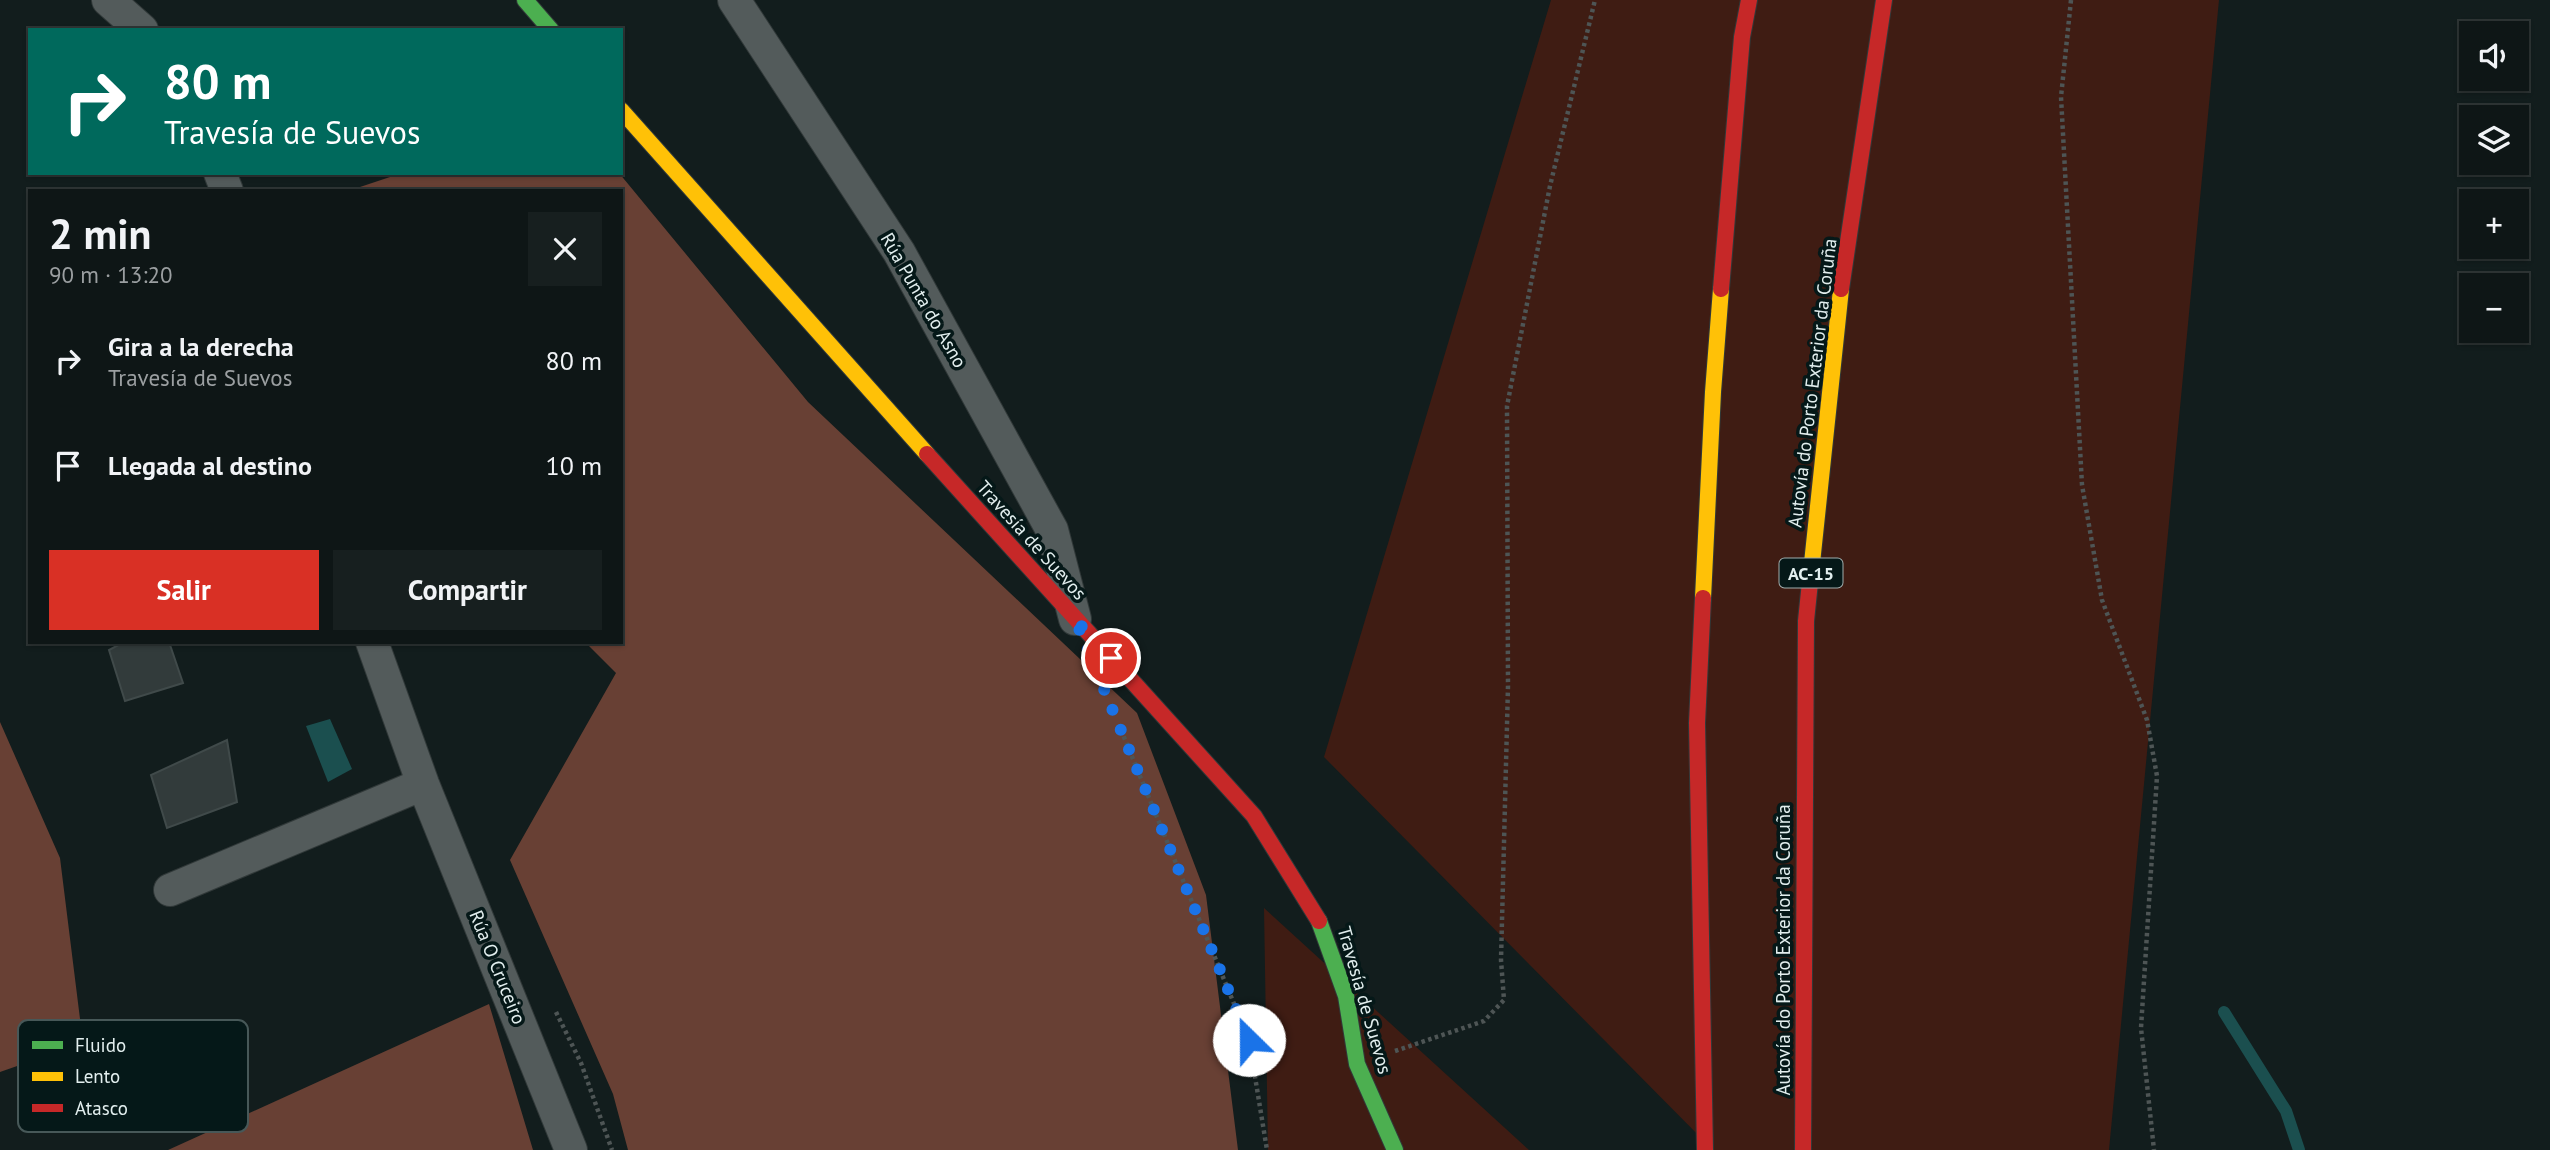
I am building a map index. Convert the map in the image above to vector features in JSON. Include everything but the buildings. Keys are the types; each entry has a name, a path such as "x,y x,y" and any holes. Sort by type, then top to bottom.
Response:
{"main road":[{"path":"525,0 549,28"},
{"path":"1705,1150 1698,709 1713,392 1742,37 1749,0"},
{"name":"Autovía do Porto Exterior da Coruña","path":"1803,1150 1806,621 1836,325 1884,0"},
{"name":"Travesía de Suevos","path":"623,112 861,382 1254,816 1321,922 1346,996 1357,1064 1395,1150"}],"street":[{"path":"107,0 140,28"},
{"name":"Rúa Punta do Asno","path":"734,0 913,276 1052,530 1075,619"},
{"name":"Rúa O Cruceiro","path":"373,644 423,784 571,1150"},
{"path":"170,890 423,784"}],"path":[{"path":"1357,1064 1484,1021 1504,1000 1501,961 1508,686 1507,406 1550,186 1595,0"},
{"path":"2071,0 2061,97 2082,485 2102,600 2147,720 2157,776 2141,1028 2154,1150"},
{"path":"1117,721 1249,1040 1267,1150"}],"shaded area":[{"path":"1551,0 2219,0 2109,1150 1713,1150 1324,757"},
{"path":"396,175 621,175 808,402 1137,713 1206,895 1238,1150 628,1150 613,1094 510,860 616,673 587,644 623,644 623,189 354,189"},
{"path":"0,722 60,858 80,1020 18,1020 18,1066 0,1072"},
{"path":"1264,908 1529,1150 1268,1150"},
{"path":"489,1004 533,1150 168,1150 208,1132 248,1132 248,1114"}],"water":[{"path":"330,719 352,769 328,782 306,726"}],"waterway":[{"path":"2224,1012 2286,1111 2299,1150"}],"traffic: fast":[{"path":"525,0 549,28"},
{"path":"1319,921 1346,996 1357,1064 1395,1150"}],"traffic: slow":[{"path":"623,112 927,454"},
{"path":"1703,598 1721,289"},
{"path":"1810,582 1841,289"}],"traffic: jam":[{"path":"1721,289 1742,37 1749,0"},
{"path":"1841,289 1884,0"},
{"path":"927,454 1254,816 1319,921"},
{"path":"1803,1150 1806,621 1810,582"},
{"path":"1703,598 1697,723 1705,1150"}],"route":[{"path":"1111,658 1075,619 1249,1040"}]}
